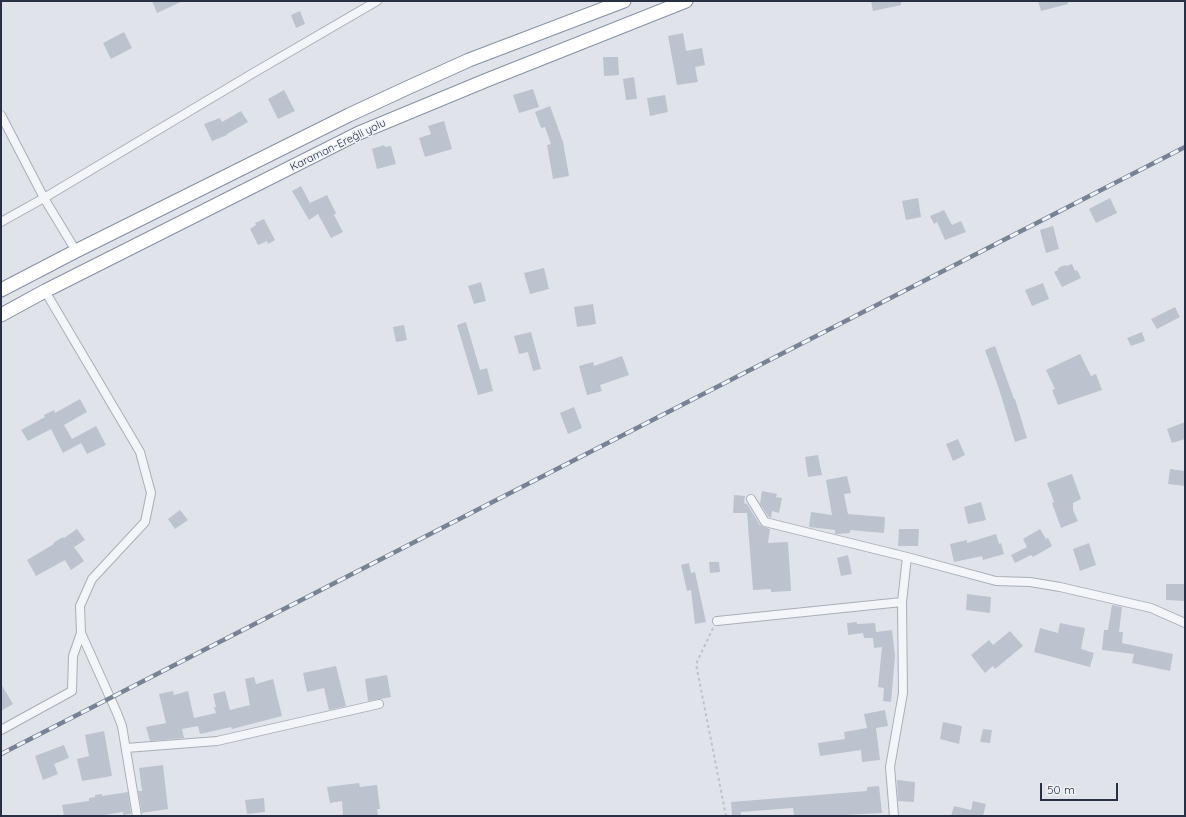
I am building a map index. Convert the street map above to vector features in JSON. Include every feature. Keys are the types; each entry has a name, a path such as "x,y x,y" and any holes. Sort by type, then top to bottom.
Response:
{"highway":[{"name":"Karaman-Ereğli yolu","path":"1,290 349,115 407,88 469,60 624,1"},
{"name":"Karaman-Ereğli yolu","path":"1,315 45,291 359,133 487,80 686,1"}],"street":[{"path":"1,222 377,1"},
{"path":"1,115 44,198 76,251"},
{"path":"45,291 140,452 151,493 145,522 92,579 80,606 81,633 122,726 137,816"},
{"path":"751,499 765,522 907,557 996,581 1030,582 1060,587 1152,608 1185,623"},
{"path":"894,816 890,766 903,693 902,602 907,557"},
{"path":"717,621 902,602"},
{"path":"1,730 72,691 72,656 81,633"},
{"path":"126,748 217,742 378,704"}],"path":[{"path":"717,621 696,664 726,816"}],"building":[{"path":"152,1 183,1 157,13"},
{"path":"871,1 901,1 901,5 873,11"},
{"path":"1038,1 1068,1 1068,4 1041,11"},
{"path":"300,11 305,24 296,28 291,15"},
{"path":"124,32 132,48 111,59 103,43"},
{"path":"683,33 686,51 702,48 705,65 695,67 698,82 677,85 668,36"},
{"path":"603,57 618,57 619,75 604,76"},
{"path":"634,77 637,99 626,100 623,79"},
{"path":"533,89 539,107 519,113 513,95"},
{"path":"284,90 295,111 278,119 268,99"},
{"path":"665,95 668,112 650,116 647,98"},
{"path":"550,106 563,142 569,176 553,179 547,145 551,144 545,127 541,128 535,112"},
{"path":"241,111 248,122 227,135 212,141 204,124 220,118 222,122"},
{"path":"444,121 452,149 425,157 419,138 431,134 428,126"},
{"path":"384,145 385,147 391,146 396,164 377,169 372,149"},
{"path":"301,186 310,203 327,195 336,213 334,215 343,232 331,238 318,214 309,220 292,191"},
{"path":"918,198 921,217 906,220 902,201"},
{"path":"1110,198 1117,213 1096,223 1089,209"},
{"path":"944,210 952,225 961,221 966,232 945,240 937,222 934,224 930,216"},
{"path":"264,219 275,240 268,244 267,241 258,245 250,229 256,225 255,223"},
{"path":"1053,226 1059,249 1046,253 1040,230"},
{"path":"1072,264 1075,271 1077,270 1081,278 1062,287 1054,272 1058,270 1058,268"},
{"path":"544,268 549,289 530,294 524,273"},
{"path":"481,282 486,301 474,304 468,286"},
{"path":"1043,283 1049,299 1032,306 1025,290"},
{"path":"593,304 596,324 577,327 574,307"},
{"path":"1175,307 1180,317 1157,329 1151,319"},
{"path":"466,322 480,370 487,368 493,391 478,395 457,325"},
{"path":"404,325 407,340 396,342 393,327"},
{"path":"531,332 541,369 533,371 528,352 519,354 514,336"},
{"path":"1142,332 1145,341 1131,346 1127,338"},
{"path":"995,346 1015,399 1027,438 1015,442 999,389 985,350"},
{"path":"1080,354 1091,376 1096,374 1102,390 1058,405 1052,390 1055,389 1046,370"},
{"path":"622,356 629,375 600,385 602,391 587,395 579,366 593,362 594,366"},
{"path":"80,399 87,412 64,425 72,439 96,426 106,445 87,454 81,443 63,453 51,429 28,441 21,430 45,417 44,415 54,410 55,413"},
{"path":"574,407 582,428 568,434 560,413"},
{"path":"1185,422 1185,439 1172,443 1167,429"},
{"path":"958,439 965,455 953,461 946,444"},
{"path":"818,455 822,475 808,477 805,457"},
{"path":"1170,469 1185,471 1185,486 1168,484"},
{"path":"1072,474 1081,499 1073,503 1073,510 1078,521 1061,528 1047,483"},
{"path":"847,476 851,493 844,494 848,514 885,517 884,533 850,530 850,533 835,534 835,530 809,527 811,512 832,515 826,480"},
{"path":"762,491 777,494 776,497 782,498 779,513 772,511 771,518 760,504"},
{"path":"734,495 745,496 744,503 747,504 760,525 770,529 768,543 788,542 791,591 771,592 771,589 753,590 747,513 733,513"},
{"path":"981,502 986,520 968,524 964,507"},
{"path":"180,510 188,520 175,529 168,519"},
{"path":"77,529 85,540 74,547 84,561 71,570 65,560 36,576 27,560"},
{"path":"899,529 919,529 918,546 898,546"},
{"path":"1040,529 1046,539 1048,538 1052,546 1033,557 1031,555 1015,563 1011,555 1027,547 1023,539"},
{"path":"996,534 999,544 1001,543 1004,554 983,560 982,556 954,562 950,544 967,540 967,543"},
{"path":"1089,543 1096,565 1080,571 1073,549"},
{"path":"848,555 852,574 841,576 837,558"},
{"path":"709,562 719,562 720,572 710,573"},
{"path":"689,563 691,573 695,572 706,622 695,624 691,590 687,591 681,565"},
{"path":"1166,584 1185,584 1185,601 1166,600"},
{"path":"967,594 991,597 990,613 966,610"},
{"path":"1112,605 1122,607 1119,632 1123,632 1122,643 1173,654 1170,671 1132,663 1134,654 1102,650 1104,630 1108,630"},
{"path":"857,622 857,624 875,623 876,632 892,630 895,656 891,702 883,701 884,688 878,687 882,647 874,648 873,638 864,638 863,633 848,635 847,623"},
{"path":"1060,623 1085,628 1081,649 1094,653 1090,667 1034,652 1040,628 1058,633"},
{"path":"1010,631 1023,646 995,669 993,666 985,673 971,655 989,640 993,645"},
{"path":"336,666 346,706 329,710 324,688 307,692 303,673"},
{"path":"387,675 391,697 368,701 365,679"},
{"path":"254,677 256,684 273,679 282,716 232,729 231,727 200,734 198,726 182,729 184,738 150,741 146,727 166,723 159,694 173,691 174,695 188,691 194,718 216,713 213,694 225,691 230,710 250,705 245,679"},
{"path":"1,684 13,704 1,711"},
{"path":"885,710 888,726 876,728 880,760 862,762 861,750 820,756 818,743 845,739 844,732 867,728 864,714"},
{"path":"943,722 962,726 959,744 940,739"},
{"path":"983,729 992,730 990,743 980,742"},
{"path":"104,731 112,776 82,781 77,759 89,756 85,735"},
{"path":"64,745 69,758 54,764 58,774 43,780 35,756"},
{"path":"163,765 168,809 142,813 138,791 142,791 139,768"},
{"path":"897,780 915,782 914,802 898,801"},
{"path":"359,783 360,787 377,785 380,809 377,809 378,816 343,816 342,801 330,803 327,787"},
{"path":"879,786 882,813 794,816 793,808 741,812 741,816 732,816 731,802 867,791 867,787"},
{"path":"128,792 131,814 123,815 123,812 98,816 64,816 62,805 89,801 89,798 95,797 95,795 102,794 102,796"},
{"path":"264,798 265,812 247,814 245,800"},
{"path":"973,801 986,804 983,816 951,816 954,806 971,810"}],"railway":[{"path":"1,754 1185,147"}]}
